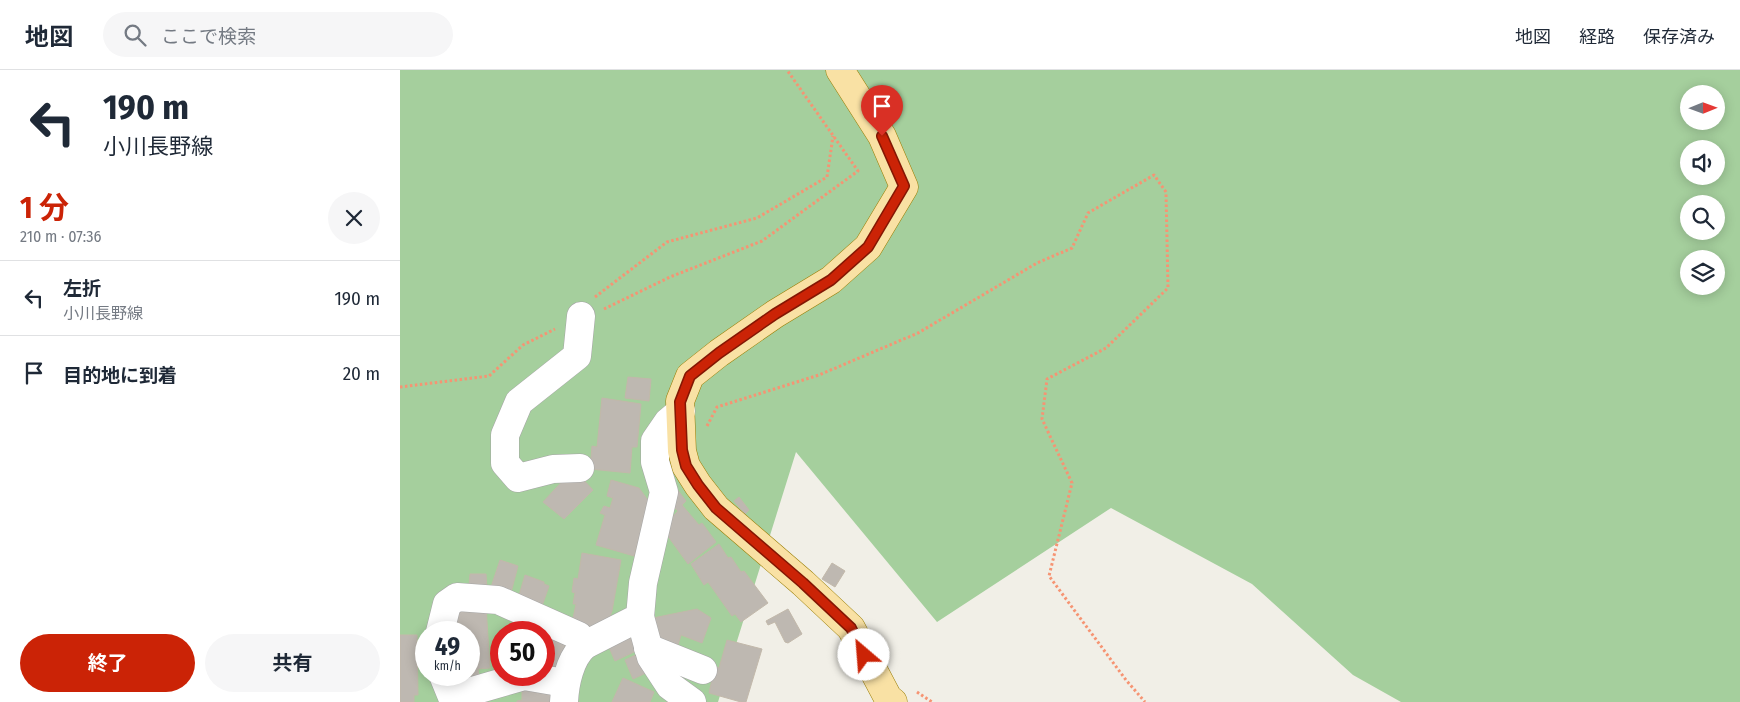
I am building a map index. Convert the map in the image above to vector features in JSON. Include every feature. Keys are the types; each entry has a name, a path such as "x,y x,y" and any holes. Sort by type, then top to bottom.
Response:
{"main road":[{"path":"840,70 882,136 904,186 868,247 831,280 775,314 690,376 680,402 682,450 686,466 716,508 803,583 851,628 893,702"}],"street":[{"path":"580,468 553,469 518,478 505,463 505,435 519,402 577,356 581,316"},
{"path":"680,411 668,422 654,441 655,462 664,492 643,583 640,616 648,648 666,694 692,702"},
{"path":"443,621 447,604 457,597 498,600 579,636 585,645"},
{"path":"448,686 452,697 524,676 565,693 579,650 640,616"},
{"path":"648,648 703,670"}],"path":[{"path":"400,387 489,376 523,345 581,316 595,313 670,277 762,241 858,171 787,70"},
{"path":"581,316 583,306 667,242 757,218 827,177 833,135"},
{"path":"704,432 717,406 819,375 918,334 1037,263 1072,248 1088,213 1154,175 1166,192 1168,288 1106,348 1047,378 1042,419 1072,483 1049,576 1126,680 1145,702"}],"green space":[{"path":"400,70 1740,70 1740,702 1401,702 1353,675 1252,584 1111,508 937,622 796,452 718,702 400,702"}],"building":[{"path":"628,377 651,379 649,401 625,398"},
{"path":"602,398 641,404 637,447 632,447 630,473 590,469 592,446 597,447"},
{"path":"568,475 580,476 593,490 564,519 543,502"},
{"path":"611,480 639,488 650,503 634,556 596,545 605,515 600,513 604,506 610,508 613,498 607,496"},
{"path":"677,489 686,501 682,505 699,525 702,523 716,542 688,564 662,528 678,511 671,504"},
{"path":"739,497 749,510 745,514 734,501"},
{"path":"719,544 728,558 731,557 741,572 744,571 768,603 741,622 735,614 732,616 708,582 704,585 691,564"},
{"path":"582,553 621,560 609,619 594,628 572,623 576,604 573,604 575,593 572,592 574,578 578,579"},
{"path":"500,560 518,566 509,600 489,593"},
{"path":"832,563 845,571 835,587 822,579"},
{"path":"470,574 486,574 487,589 469,587"},
{"path":"525,575 544,582 544,584 549,586 542,606 517,602"},
{"path":"486,606 490,668 480,669 480,621 453,621 452,608"},
{"path":"697,609 711,618 702,643 681,635 677,648 660,640 653,618"},
{"path":"788,609 802,634 788,643 785,642 775,622 768,625 766,621"},
{"path":"555,631 567,636 558,675 555,674"},
{"path":"400,635 415,635 415,686 418,686 418,695 414,695 414,702 400,702"},
{"path":"632,635 638,650 615,661 608,645"},
{"path":"727,640 762,649 746,702 709,693 715,666 719,668"},
{"path":"640,653 648,672 633,679 625,660"},
{"path":"623,678 654,692 650,702 612,702"},
{"path":"522,686 553,687 553,702 517,702 522,700"}],"route":[{"path":"864,655 851,628 803,583 716,508 698,485 686,466 682,450 680,402 690,376 775,314 831,280 868,247 904,186 882,136"}]}
